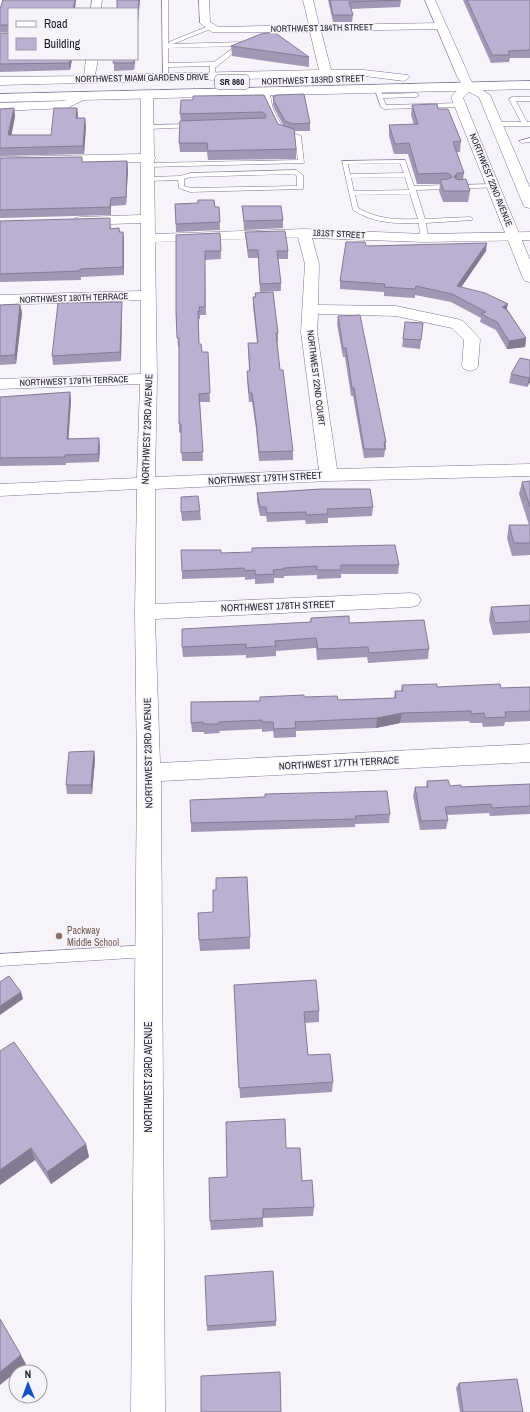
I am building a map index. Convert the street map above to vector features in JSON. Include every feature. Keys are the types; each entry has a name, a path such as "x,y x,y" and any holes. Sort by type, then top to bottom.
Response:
{"street":[{"path":"204,0 208,25"},
{"path":"308,0 326,74"},
{"path":"430,0 466,81 484,96 530,204"},
{"name":"NORTHWEST 184TH STREET","path":"208,25 216,30 276,33 315,28 441,26"},
{"path":"89,79 92,60"},
{"name":"NORTHWEST MIAMI GARDENS DRIVE","path":"0,81 89,79 165,71 193,66 213,76 364,73 404,77"},
{"name":"NORTHWEST 183RD STREET","path":"0,98 266,91 416,97 466,81 530,74"},
{"name":"NORTHWEST 183RD STREET","path":"0,88 404,77 530,85"},
{"path":"460,105 457,96 466,81"},
{"name":"NORTHWEST 23RD AVENUE","path":"148,94 149,379 145,612 149,773 148,1412"},
{"name":"NORTHWEST 183RD STREET","path":"0,107 67,104 82,96"},
{"name":"NORTHWEST 22ND AVENUE","path":"460,105 530,278"},
{"path":"0,161 149,167"},
{"path":"494,186 522,185"},
{"name":"181ST STREET","path":"63,222 149,229 424,238 530,236"},
{"name":"NORTHWEST 22ND COURT","path":"304,233 312,264 308,332 329,475"},
{"name":"NORTHWEST 180TH TERRACE","path":"0,300 149,295"},
{"path":"310,309 396,311 457,324 472,339 470,366"},
{"name":"NORTHWEST 179TH TERRACE","path":"0,384 149,379"},
{"name":"NORTHWEST 179TH STREET","path":"0,490 329,475 530,470"},
{"name":"NORTHWEST 178TH STREET","path":"145,612 411,600"},
{"name":"NORTHWEST 177TH TERRACE","path":"149,773 530,753"}],"lane":[{"path":"165,0 165,71"},
{"path":"165,46 208,25"},
{"path":"165,46 193,48 249,44 235,49 212,67 213,76"},
{"path":"193,66 216,64"},
{"path":"149,167 302,162 298,136 281,132 270,109 266,91"},
{"path":"379,95 384,107 416,97 460,105"},
{"path":"379,95 389,101"},
{"path":"408,101 416,97"},
{"path":"527,124 512,99 530,99"},
{"path":"496,124 527,124"},
{"path":"148,127 201,126"},
{"path":"522,141 530,140"},
{"path":"424,238 422,220 403,161 344,162 355,209 365,216 377,219 422,220 470,219"},
{"path":"149,167 181,178 190,175 296,172 300,176 302,188 190,190 181,187 181,178"},
{"path":"347,176 407,175"},
{"path":"457,187 494,186"},
{"path":"351,193 446,187"},
{"path":"0,960 148,951"}],"building":[{"path":"3,0 75,0 73,8 8,8 8,25 0,25 0,9"},
{"path":"117,0 139,0 138,10 138,8 117,8"},
{"path":"330,0 401,0 349,2 353,15 333,15"},
{"path":"467,0 530,0 530,50 508,51 510,55 492,55"},
{"path":"274,32 309,57 231,46 261,34"},
{"path":"0,33 8,33 8,60 70,60 69,63 0,64"},
{"path":"114,60 134,60 134,63 113,63"},
{"path":"304,94 310,123 293,124 285,121 274,101 273,96"},
{"path":"264,95 278,124 294,129 296,149 208,151 207,143 179,143 180,121 266,117 262,112 180,114 181,100 193,100 193,96"},
{"path":"437,104 438,109 448,109 461,141 453,142 464,173 457,173 454,177 458,180 466,179 470,191 444,191 440,180 448,179 452,177 451,175 447,173 418,174 409,143 395,144 389,125 418,124 412,105"},
{"path":"14,108 8,135 51,135 54,108 77,108 76,118 85,118 83,146 0,148 0,109"},
{"path":"82,157 82,162 127,161 126,197 111,198 110,207 0,210 0,158"},
{"path":"198,200 214,200 215,207 219,207 220,222 176,224 175,204 198,203"},
{"path":"242,206 281,206 283,220 244,221"},
{"path":"110,218 110,229 119,228 119,232 123,232 123,267 80,269 80,271 0,274 0,221"},
{"path":"285,231 288,251 277,251 281,283 260,284 258,250 248,250 245,232"},
{"path":"220,233 221,251 205,251 205,307 199,307 200,311 198,311 199,344 201,344 202,352 208,352 210,393 199,394 203,452 181,453 181,424 179,424 179,338 177,338 176,312 176,235"},
{"path":"346,242 365,242 366,246 487,243 457,286 485,293 508,304 502,307 507,310 526,338 509,341 497,322 481,314 486,312 452,294 416,286 415,289 384,287 385,284 340,281"},
{"path":"273,292 278,333 276,333 280,370 283,370 293,451 259,452 252,393 249,393 247,371 250,371 248,343 258,343 253,297 256,297 255,293"},
{"path":"122,302 120,352 52,356 58,303"},
{"path":"20,304 15,355 0,356 0,305"},
{"path":"360,315 386,442 384,442 385,449 364,449 346,348 343,348 338,316"},
{"path":"405,322 423,323 421,340 403,339"},
{"path":"520,358 530,360 529,378 511,374"},
{"path":"70,392 67,439 99,438 98,454 65,455 65,457 0,458 0,397"},
{"path":"530,481 530,507 522,482"},
{"path":"321,489 370,489 373,507 327,509 328,514 306,515 306,512 267,513 266,507 260,507 257,493"},
{"path":"198,496 200,511 181,512 181,497"},
{"path":"509,525 530,525 530,543 514,543"},
{"path":"395,545 399,565 341,565 341,570 317,570 317,566 284,568 273,570 274,574 255,575 255,570 245,571 244,568 182,571 181,550 221,550 221,553 252,552 252,548"},
{"path":"530,605 530,621 495,623 491,607"},
{"path":"349,616 349,623 424,620 429,649 369,653 368,647 318,649 316,638 275,641 276,646 246,648 246,644 182,647 182,629 311,622 311,618"},
{"path":"437,684 437,687 500,684 501,688 530,687 530,711 505,712 506,717 485,718 484,713 471,714 471,711 402,713 377,718 295,722 296,728 274,729 273,722 262,722 262,720 219,722 219,724 203,724 203,722 191,723 191,702 260,701 260,697 304,695 304,697 337,696 338,700 396,698 395,691 403,691 402,685"},
{"path":"94,751 91,785 66,785 69,752"},
{"path":"448,780 450,786 461,785 461,787 530,784 530,806 492,808 491,804 445,807 448,820 421,821 415,787 428,787 427,781"},
{"path":"387,791 390,814 355,816 356,819 191,823 190,800 265,797 265,794"},
{"path":"247,877 250,937 199,940 198,913 213,912 213,890 216,890 216,878"},
{"path":"9,976 21,992 0,1006 0,982"},
{"path":"316,980 319,1011 304,1012 308,1055 330,1054 333,1082 239,1088 234,985"},
{"path":"14,1042 86,1144 47,1172 31,1148 0,1170 0,1051"},
{"path":"285,1119 286,1148 300,1148 302,1181 312,1180 314,1207 263,1209 263,1218 210,1221 209,1178 227,1177 226,1122"},
{"path":"273,1271 276,1321 207,1326 205,1276"},
{"path":"0,1319 21,1355 0,1372"},
{"path":"280,1372 281,1412 201,1412 201,1376"},
{"path":"517,1379 523,1412 463,1412 459,1383"}],"place":[{"name":"Packway Middle School","path":"59,936"}]}
